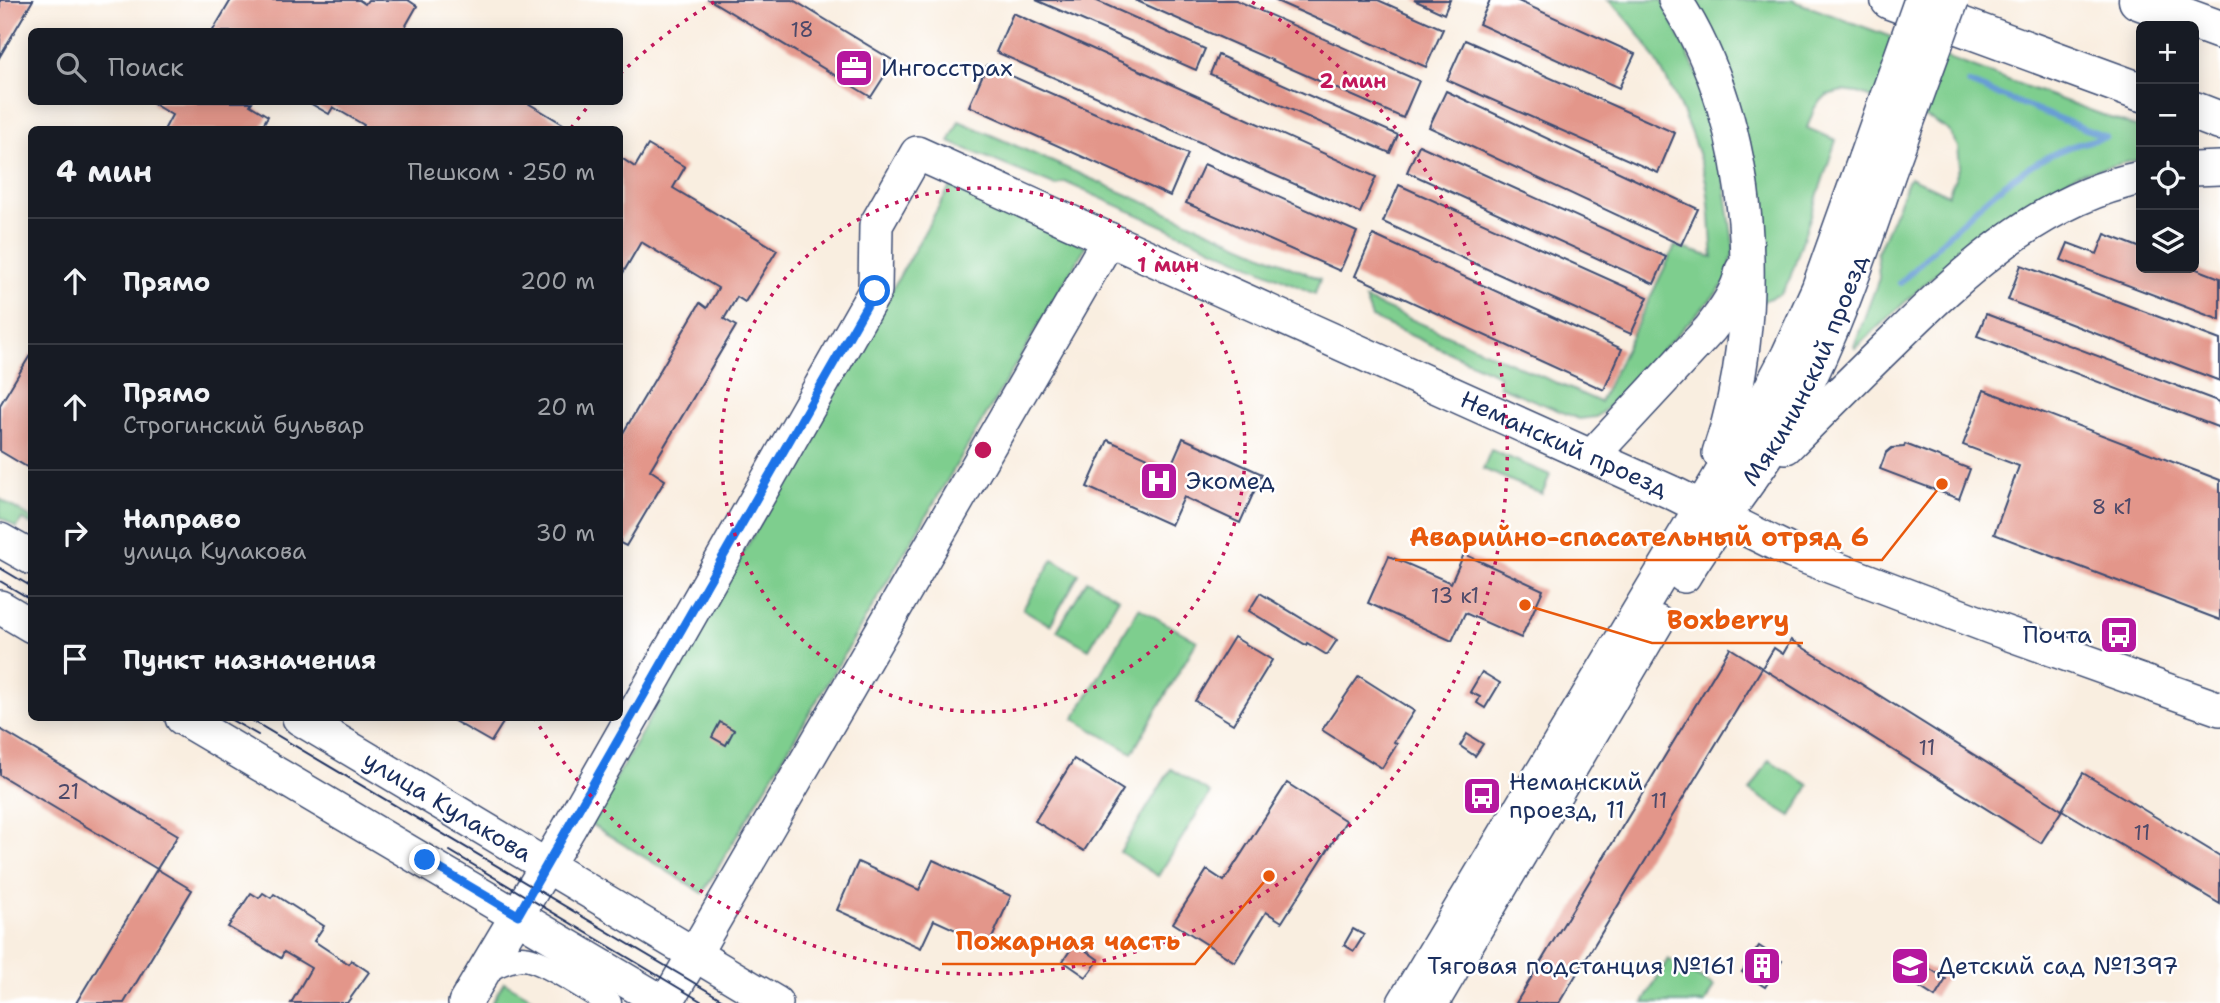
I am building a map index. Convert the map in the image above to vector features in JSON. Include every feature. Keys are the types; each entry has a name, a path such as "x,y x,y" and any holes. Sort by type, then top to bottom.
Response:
{"highway":[{"path":"1890,0 2136,90"},
{"path":"2138,0 2220,30"},
{"path":"2199,113 2220,121"}],"main road":[{"path":"1675,0 1708,60 1723,105 1738,171 1746,250 1747,322 1743,362 1722,444 1712,511"},
{"name":"Мякининский проезд","path":"1404,1003 1712,511 1745,489 1796,407 1845,300 1921,0"},
{"name":"Мякининский проезд","path":"1432,1003 1691,565 1712,511 1788,355 1952,0"},
{"name":"Неманский проезд","path":"545,866 875,291 876,225 917,153 1592,456 1805,556 2010,635 2220,709"},
{"path":"2199,169 2220,168"},
{"path":"1745,489 1830,402 1934,302 1986,257 2029,225 2071,201 2122,181 2136,179"},
{"path":"187,721 665,1003 1109,239"},
{"path":"1592,456 1724,311 1740,283 1746,250"},
{"path":"1788,355 1781,392 1785,400 1796,407 1811,409 1830,402"},
{"path":"0,540 28,556"},
{"path":"0,607 28,624"},
{"name":"улица Кулакова","path":"304,721 776,1003"},
{"path":"465,1003 545,866"}],"street":[{"path":"485,971 507,961 523,958 538,961 609,1003"}],"green space":[{"path":"1608,0 1662,0 1714,109 1734,249 1727,281 1713,297 1607,408 1596,417 1579,419 1499,386 1499,375 1372,318 1365,299 1600,402 1675,246 1713,257 1707,187 1690,130 1654,57 1640,35"},
{"path":"1690,0 1791,0 2136,127 2136,160 2077,174 1988,226 1855,348 1879,278 1877,253 1910,177 1948,195 1960,166 1958,147 1949,131 1932,120 1858,93 1842,91 1827,95 1815,107 1807,128 1836,140 1790,278 1781,294 1758,303"},
{"path":"959,121 1320,279 1315,294 1065,182 1056,186 949,142"},
{"path":"951,185 1086,246 703,893 590,824"},
{"path":"1491,450 1550,475 1542,494 1483,469"},
{"path":"0,499 28,516 28,523 22,519 17,528 0,517"},
{"path":"1053,559 1079,574 1050,625 1023,609"},
{"path":"1087,580 1119,598 1089,649 1057,631"},
{"path":"1139,608 1197,641 1132,753 1074,719"},
{"path":"1769,760 1809,785 1791,816 1750,791"},
{"path":"1171,769 1210,793 1158,876 1120,852"},
{"path":"1668,959 1714,986 1705,1003 1643,1003"},
{"path":"504,982 541,1003 492,1003"}],"building":[{"path":"0,0 33,0 0,56"},
{"path":"231,0 359,0 365,4 368,0 408,0 417,6 405,28 214,28"},
{"path":"710,0 793,0 894,61 871,97"},
{"path":"1036,0 1095,0 1205,49 1196,70"},
{"path":"1135,0 1236,0 1419,81 1403,118"},
{"path":"1274,0 1378,0 1443,29 1426,67"},
{"path":"1414,0 1450,0 1444,14"},
{"path":"1490,0 1516,0 1635,54 1619,88 1479,24"},
{"path":"1013,13 1376,177 1360,213 996,52"},
{"path":"1465,40 1675,133 1658,173 1447,80"},
{"path":"1218,55 1398,135 1390,153 1210,74"},
{"path":"987,65 1188,154 1170,196 969,106"},
{"path":"1446,91 1698,209 1681,245 1429,127"},
{"path":"155,105 250,105 268,116 262,126 166,126 172,115"},
{"path":"313,105 531,105 566,126 363,126 333,107 329,114"},
{"path":"648,145 685,167 673,188 777,250 745,302 737,297 724,319 736,326 650,470 665,480 626,546 623,544 623,433 700,303 707,308 718,288 641,242 623,273 623,159 635,167"},
{"path":"1419,145 1666,257 1654,284 1407,172"},
{"path":"1204,164 1357,232 1340,271 1186,203"},
{"path":"1399,185 1648,297 1631,334 1383,222"},
{"path":"2105,234 2136,246 2136,273 2199,273 2199,270 2220,278 2220,320 2061,260 2068,243 2097,254"},
{"path":"1373,235 1622,349 1604,390 1355,276"},
{"path":"2021,265 2220,340 2220,381 2008,300"},
{"path":"1986,314 2220,402 2220,428 1977,336"},
{"path":"28,359 28,468 0,451 0,405"},
{"path":"1984,390 2220,480 2220,620 1994,534 2019,466 1963,445"},
{"path":"1183,438 1262,474 1240,523 1184,497 1171,525 1087,487 1108,440 1170,468"},
{"path":"1905,444 1970,469 1959,499 1880,469 1886,453 1892,448 1904,447"},
{"path":"1464,554 1543,590 1521,638 1465,613 1452,641 1368,603 1389,556 1451,583"},
{"path":"1260,593 1337,640 1327,655 1249,611"},
{"path":"1234,637 1272,660 1233,724 1195,701"},
{"path":"1791,640 2062,810 2041,843 1762,668 1774,648 1783,654"},
{"path":"1730,648 1762,668 1559,1003 1516,1003"},
{"path":"1482,672 1500,683 1485,708 1477,703 1480,697 1470,692"},
{"path":"1359,676 1414,711 1394,742 1397,744 1382,768 1322,730"},
{"path":"454,721 504,721 491,742"},
{"path":"720,722 734,730 726,745 712,737"},
{"path":"0,729 178,835 157,869 0,775"},
{"path":"1467,734 1483,744 1475,756 1460,746"},
{"path":"1074,759 1123,790 1084,851 1035,821"},
{"path":"2083,773 2220,856 2220,904 2062,810"},
{"path":"1287,783 1346,821 1282,922 1266,912 1235,962 1173,923 1207,870 1224,881"},
{"path":"933,860 1011,896 989,945 934,920 921,948 837,910 858,862 919,890"},
{"path":"157,869 192,890 124,1003 76,1003"},
{"path":"251,893 259,898 263,893 271,898 274,894 324,926 314,941 349,964 351,960 369,972 347,1003 291,1003 311,968 284,952 281,958 228,927"},
{"path":"1353,929 1364,935 1354,951 1344,945"},
{"path":"1075,943 1099,960 1086,977 1063,961"},
{"name":"Тяговая подстанция №161","path":"1759,946 1782,961 1765,987 1742,972"},
{"path":"1921,963 1946,979 1935,997 1910,981"}],"waterway":[{"path":"1900,283 1978,206 2022,172 2069,147 2106,137 1969,83"}],"tram line":[{"path":"0,568 28,585"},
{"path":"0,581 28,598"},
{"path":"233,721 258,735"},
{"path":"253,721 728,1003"},
{"path":"450,851 704,1003"}],"place":[{"name":"Ингосстрах","path":"854,68"},
{"name":"Экомед","path":"1159,481"},
{"name":"Аварийно-спасательный отряд 6","path":"1942,484"},
{"name":"Boxberry","path":"1525,605"},
{"name":"Почта","path":"2119,635"},
{"name":"Неманский проезд, 11","path":"1482,796"},
{"name":"Пожарная часть","path":"1269,876"},
{"name":"Тяговая подстанция №161","path":"1762,966"},
{"name":"Детский сад №1397","path":"1910,966"}],"route":[{"path":"425,860 518,915 875,291"}]}
